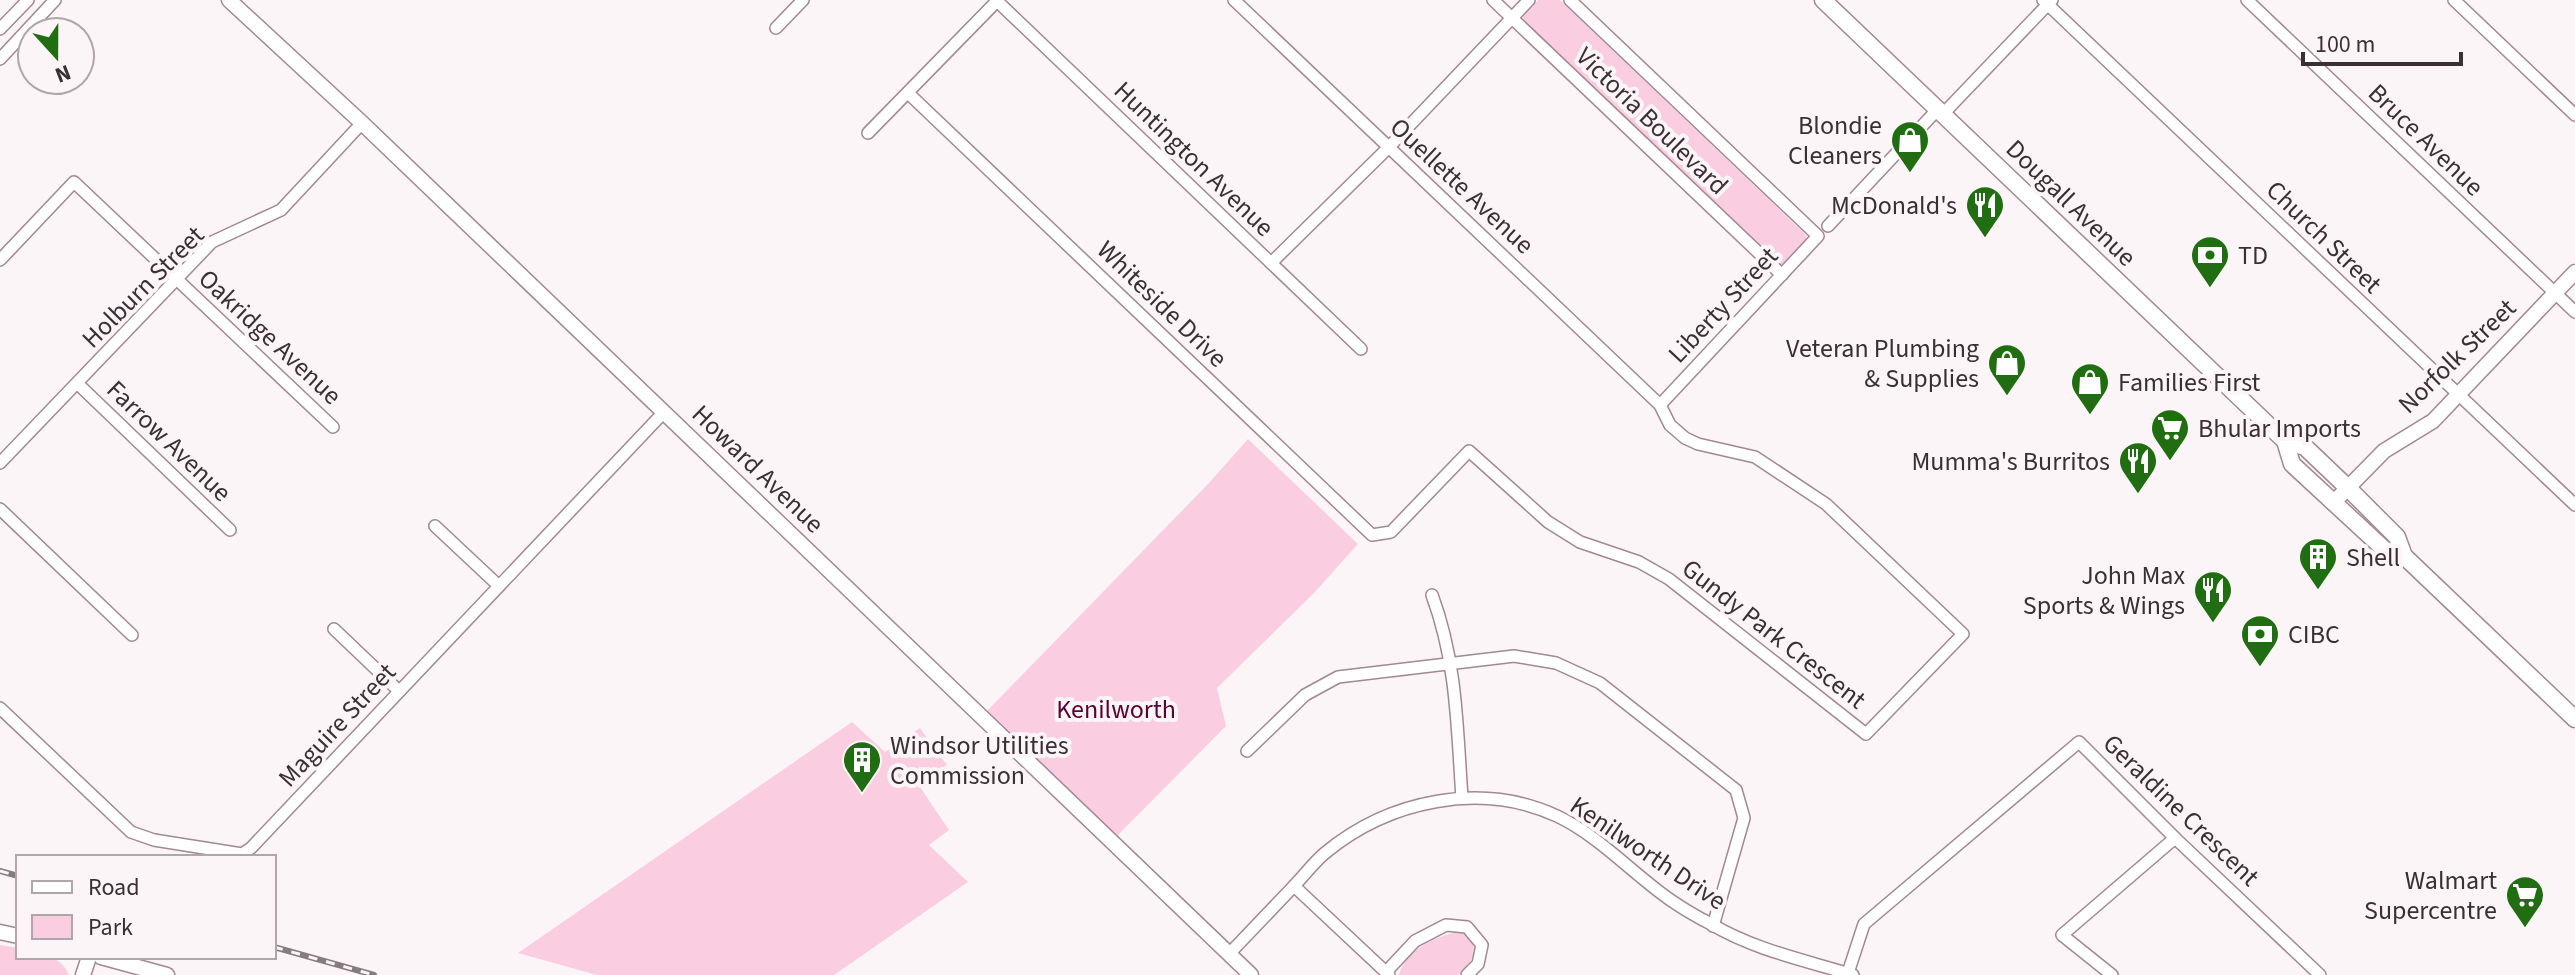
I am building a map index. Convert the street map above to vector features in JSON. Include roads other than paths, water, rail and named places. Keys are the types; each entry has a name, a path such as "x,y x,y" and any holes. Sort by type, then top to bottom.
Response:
{"main road":[{"name":"Dougall Avenue","path":"1823,0 2285,441 2305,447 2348,488 2397,537 2404,556"},
{"name":"Dougall Avenue","path":"2285,441 2292,464 2385,550 2404,556 2575,719"}],"street":[{"path":"0,29 28,0"},
{"path":"0,59 55,0"},
{"name":"Howard Avenue","path":"229,0 362,123 1251,975"},
{"path":"776,28 803,0"},
{"name":"Ouellette Avenue","path":"1234,0 1660,405"},
{"name":"Victoria Boulevard","path":"1493,0 1782,275"},
{"path":"1271,263 1389,147 1529,0"},
{"name":"Victoria Boulevard","path":"1570,0 1818,236"},
{"name":"Bruce Avenue","path":"2247,0 2575,312"},
{"path":"2454,0 2575,115"},
{"path":"1828,226 2048,1"},
{"name":"Church Street","path":"2048,1 2575,505"},
{"path":"868,133 1000,2"},
{"name":"Huntington Avenue","path":"1000,2 1361,349"},
{"name":"Whiteside Drive","path":"908,93 1372,535 1391,532"},
{"name":"Holburn Street","path":"0,463 212,242 281,210 362,123"},
{"name":"Oakridge Avenue","path":"0,260 74,182 333,427"},
{"name":"Liberty Street","path":"1660,405 1818,236"},
{"name":"Norfolk Street","path":"2333,503 2384,451 2433,421 2575,272"},
{"name":"Farrow Avenue","path":"78,384 230,530"},
{"name":"Gundy Park Crescent","path":"1391,532 1469,451 1548,522 1580,542 1639,562 1669,579 1866,734 1963,634 1826,504 1755,457 1685,438 1670,425 1660,405"},
{"name":"Maguire Street","path":"0,708 131,832 154,840 242,854 664,412"},
{"path":"0,509 132,635"},
{"path":"435,526 499,586"},
{"path":"1432,595 1452,663 1462,798"},
{"path":"334,629 399,691"},
{"path":"1247,751 1305,695 1338,677 1514,656 1556,663 1600,683 1736,790 1744,818 1713,926"},
{"name":"Geraldine Crescent","path":"1850,974 1864,924 2079,742 2320,975"},
{"name":"Kenilworth Drive","path":"1229,954 1323,855 1353,833 1399,810 1462,798 1507,800 1557,816 1596,841 1669,899 1713,926 1770,952 1850,974"},
{"path":"2112,975 2062,935 2175,838"},
{"path":"1294,886 1387,973 1415,941 1446,925 1467,927 1482,945 1478,964 1467,975"},
{"path":"108,959 167,975"}],"railway":[{"path":"0,871 16,875"},
{"path":"276,948 374,975"}],"place":[{"name":"Blondie Cleaners","path":"1910,174"},
{"name":"McDonald's","path":"1985,239"},
{"name":"TD","path":"2210,289"},
{"name":"Veteran Plumbing & Supplies","path":"2007,397"},
{"name":"Families First","path":"2090,416"},
{"name":"Bhular Imports","path":"2170,462"},
{"name":"Mumma's Burritos","path":"2138,495"},
{"name":"Shell","path":"2318,591"},
{"name":"John Max Sports & Wings","path":"2213,624"},
{"name":"CIBC","path":"2260,668"},
{"name":"Windsor Utilities Commission","path":"862,794"},
{"name":"Walmart Supercentre","path":"2525,929"}],"park label":[{"name":"Kenilworth","path":"1116,709"}]}
